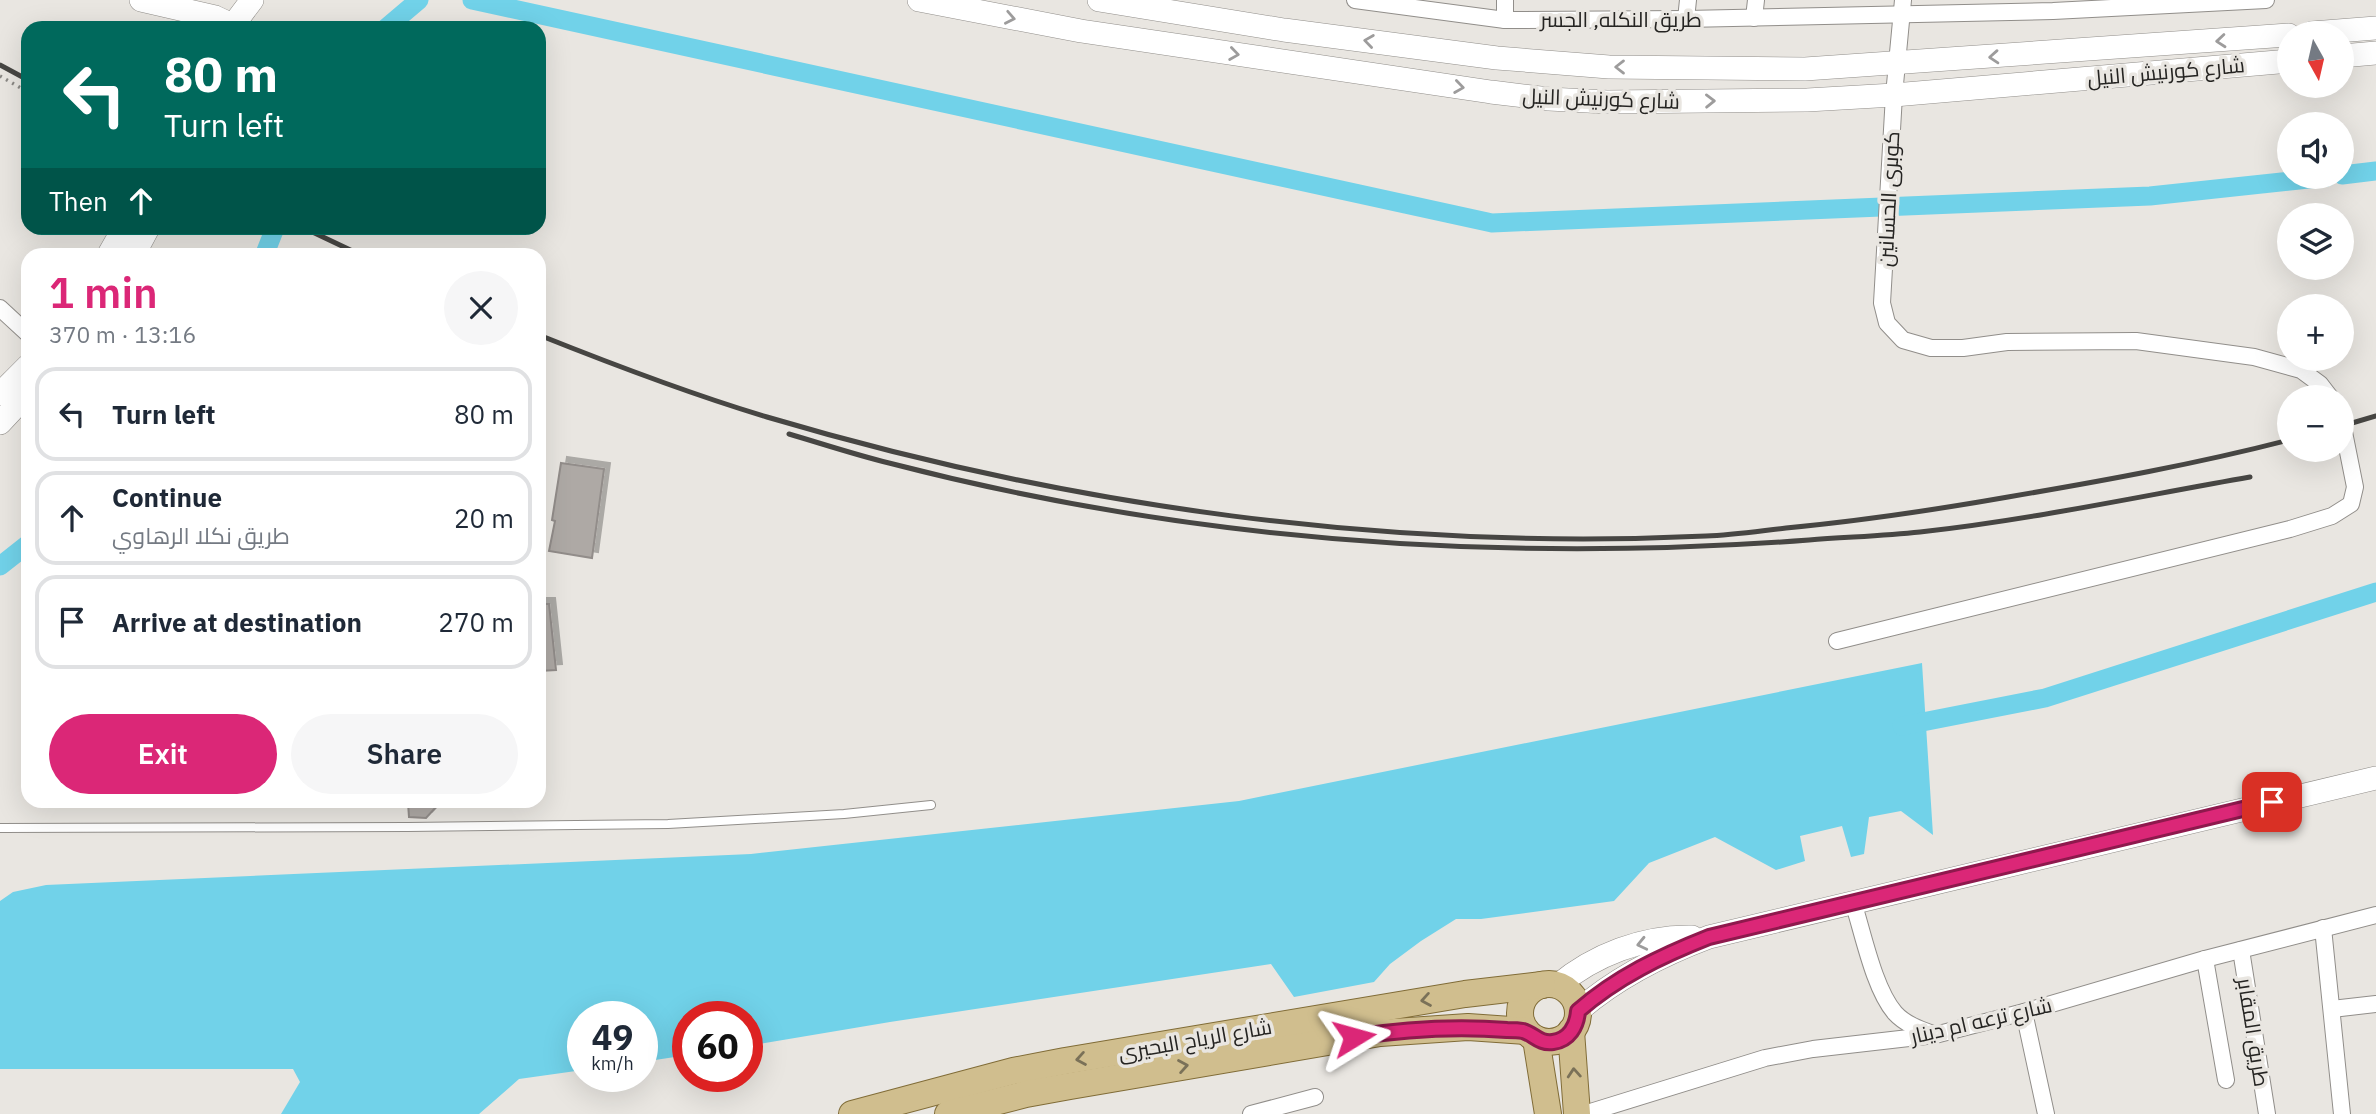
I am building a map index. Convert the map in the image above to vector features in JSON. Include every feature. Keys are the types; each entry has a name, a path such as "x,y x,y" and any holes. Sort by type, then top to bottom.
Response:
{"main road":[{"path":"141,0 223,20 251,0"},
{"name":"شارع كورنيش النيل","path":"919,0 1081,31 1549,99 1607,103 1807,100 1894,95 2277,62"},
{"name":"شارع كورنيش النيل","path":"1099,0 1284,30 1553,64 1805,69 2277,36"},
{"path":"2354,30 2376,28"},
{"path":"2354,55 2376,53"},
{"path":"117,248 131,235"},
{"path":"0,394 21,373"},
{"path":"0,423 21,400"},
{"path":"1531,1035 1555,1042 1564,1038 1600,992 1653,961 1709,937 2376,778"},
{"path":"1548,1114 1531,1035 1521,1021 1520,1009 1532,990 1549,986 1616,951 1662,939 1709,937"},
{"path":"1549,986 1571,995 1575,1021 1577,1114"},
{"name":"شارع الرياح البحيرى","path":"852,1114 1026,1069 1465,993 1549,986"},
{"path":"1465,993 1468,1027"},
{"name":"شارع الرياح البحيرى","path":"948,1114 1059,1088 1380,1033 1468,1027 1531,1035"}],"street":[{"name":"طريق النكله, الجسر","path":"1355,0 1504,20 1754,18 1903,7 2266,0"},
{"path":"1504,20 1505,0"},
{"path":"1686,19 1688,0"},
{"path":"1754,18 1756,0"},
{"path":"1783,17 1785,0"},
{"name":"كوبرى الحسانين","path":"1903,7 1894,95 1882,303 1887,323 1903,340 1931,348 1963,348 2007,342 2136,341 2254,357 2301,370 2321,385"},
{"path":"0,308 21,328"},
{"path":"1837,642 2290,529 2332,516 2351,504 2355,487 2350,462"},
{"path":"1853,902 1885,999 1897,1015 1913,1027 1935,1035"},
{"name":"شارع ترعه ام دينار","path":"1584,1114 1765,1058 1812,1049 1935,1035 2204,959 2376,915"},
{"path":"2323,928 2342,1114"},
{"name":"طريق المقابر","path":"2241,950 2267,1114"},
{"path":"2204,959 2226,1080"},
{"path":"2332,1009 2376,1004"},
{"path":"2024,1012 2046,1114"},
{"path":"1251,1114 1315,1097"}],"lane":[{"path":"0,828 668,824 844,814 931,805"}],"path":[{"path":"0,76 21,88"}],"water":[{"path":"1922,663 1933,835 1901,811 1869,817 1864,854 1851,857 1842,826 1800,836 1805,861 1776,870 1715,837 1649,863 1614,901 1481,919 1456,919 1390,964 1374,982 1294,997 1271,964 763,1043 763,1001 672,1001 672,1057 658,1060 658,1001 567,1001 567,1072 519,1079 479,1114 281,1114 300,1082 293,1069 0,1069 0,901 13,892 46,885 751,854 1239,801"}],"building":[{"path":"561,463 604,469 592,558 549,551"},
{"path":"546,604 549,604 556,670 546,671"},
{"path":"408,808 435,808 426,818 409,817"}],"waterway":[{"path":"394,21 419,0"},
{"path":"472,0 1492,223 2150,196 2277,182"},
{"path":"2354,174 2376,171"},
{"path":"267,248 272,235"},
{"path":"0,566 21,550"},
{"path":"1902,726 2045,698 2376,592"}],"railway":[{"path":"0,65 21,76"},
{"path":"319,235 346,248"},
{"path":"546,338 709,399 881,449 997,476 1114,498 1232,516 1350,529 1587,539 1736,534 1897,515 2078,485 2277,443"},
{"path":"2354,422 2376,416"},
{"path":"789,434 889,463 1002,490 1116,511 1231,528 1462,546 1578,549 1693,546 1906,533 2044,514 2250,477"}],"route":[{"path":"1354,1037 1468,1027 1526,1031 1536,1039 1555,1042 1572,1031 1578,1011 1600,992 1653,961 1709,937 2272,802"}]}
